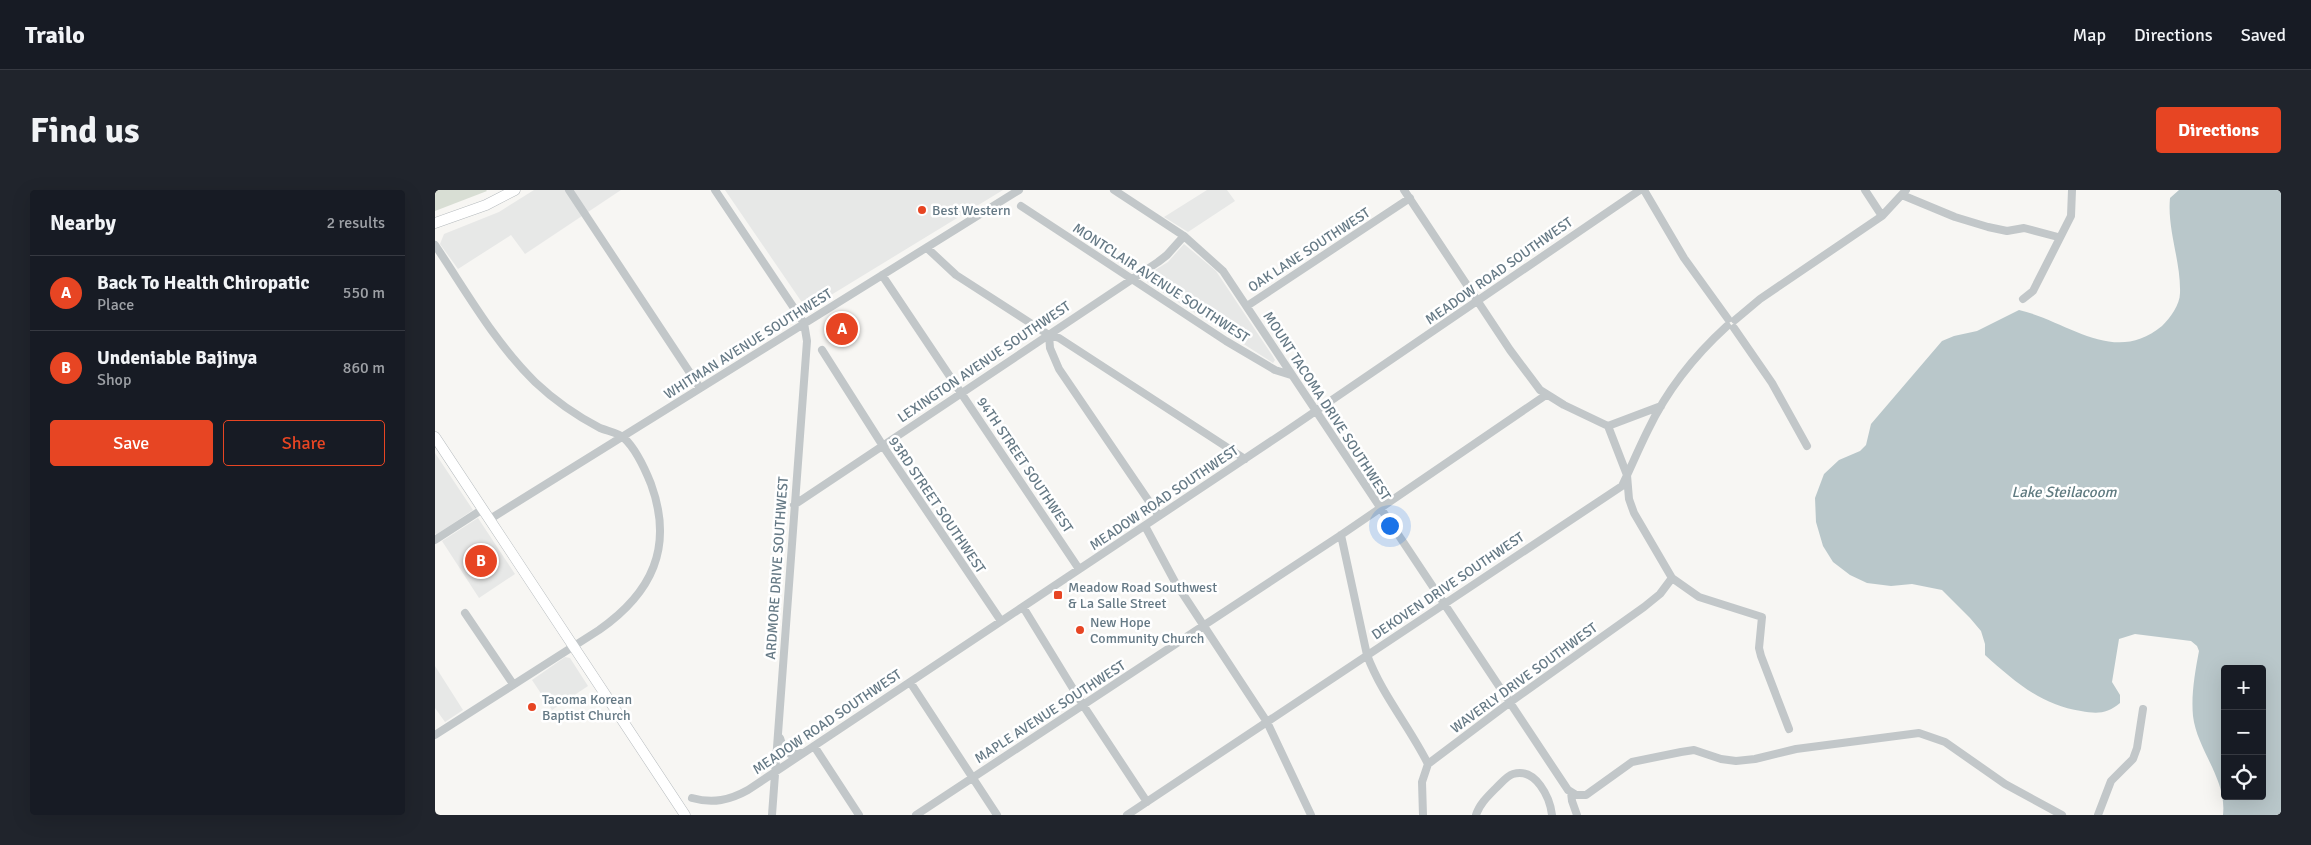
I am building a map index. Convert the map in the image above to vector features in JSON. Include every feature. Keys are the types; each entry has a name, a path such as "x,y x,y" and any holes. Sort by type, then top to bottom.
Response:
{"main road":[{"path":"435,223 485,205 515,190"},
{"path":"435,437 685,815"}],"street":[{"path":"569,190 700,388"},
{"path":"715,190 804,323"},
{"name":"WHITMAN AVENUE SOUTHWEST","path":"491,519 1019,190"},
{"name":"MOUNT TACOMA DRIVE SOUTHWEST","path":"1114,190 1184,236 1223,271 1561,782 1571,792"},
{"path":"1405,190 1510,350 1537,386 1545,395 1608,426 1627,476 1629,498 1634,513 1672,578 1699,597 1762,617 1761,656 1789,729"},
{"name":"MEADOW ROAD SOUTHWEST","path":"693,798 711,801 728,800 748,790 1317,411 1640,190"},
{"path":"1644,190 1682,255 1772,384 1807,446"},
{"path":"1865,190 1882,216"},
{"path":"2023,299 2033,291 2058,237 2071,216 2072,190"},
{"path":"1904,192 1955,217 1988,228 2007,231 2024,228 2058,237"},
{"name":"DEKOVEN DRIVE SOUTHWEST","path":"1127,815 1434,609 1444,605 1622,486 1661,406 1696,356 1731,323 1767,294 1882,216 1904,192"},
{"name":"OAK LANE SOUTHWEST","path":"1247,306 1410,198"},
{"name":"MONTCLAIR AVENUE SOUTHWEST","path":"1021,206 1227,341 1275,370 1291,375"},
{"name":"LEXINGTON AVENUE SOUTHWEST","path":"794,505 1167,256 1184,236"},
{"path":"435,245 503,344 535,382 575,413 600,428 624,437 647,473 661,528 659,549 651,573 630,605 606,625 435,735"},
{"path":"927,248 956,275 1049,335 1059,338 1245,459"},
{"name":"94TH STREET SOUTHWEST","path":"882,275 1079,569"},
{"name":"ARDMORE DRIVE SOUTHWEST","path":"772,815 806,357 804,323"},
{"path":"1049,335 1050,348 1059,369 1159,516"},
{"name":"93RD STREET SOUTHWEST","path":"822,350 883,446 1001,621"},
{"name":"MAPLE AVENUE SOUTHWEST","path":"916,815 1341,535 1545,395"},
{"path":"1608,426 1661,406"},
{"path":"435,540 483,509"},
{"path":"1145,526 1175,582 1267,722 1311,815"},
{"path":"1341,535 1367,655 1386,695 1410,730 1428,764 1422,782 1421,804 1423,815"},
{"name":"WAVERLY DRIVE SOUTHWEST","path":"1428,764 1509,703 1644,607 1660,594 1672,578"},
{"path":"1023,607 1147,802"},
{"path":"465,613 513,684"},
{"path":"910,682 997,815"},
{"path":"2098,815 2111,781 2133,759 2137,748 2143,709"},
{"path":"778,733 781,744 786,751 794,755 803,753"},
{"path":"1577,815 1571,801 1571,792 1580,796 1586,795 1632,762 1694,750 1721,759 1736,761 1755,759 1797,749 1919,734 1945,742 2005,784 2062,815"},
{"path":"813,746 859,815"},
{"path":"1476,815 1486,798 1512,774 1523,774 1534,780 1546,792 1551,802 1553,815"}],"shaded area":[{"path":"435,190 486,190 487,191 435,211"},
{"path":"534,190 621,190 525,254 511,235 458,269 440,244 444,234 499,212"},
{"path":"725,190 1003,190 813,306 801,301"},
{"path":"1207,190 1227,190 1235,201 1188,232 1164,217"},
{"path":"1184,244 1216,271 1272,355 1275,360 1273,363 1147,282 1147,275 1168,262"},
{"path":"435,453 473,510 436,535 435,533"},
{"path":"478,518 515,574 479,598 442,541"},
{"path":"565,657 570,658 588,686 552,710 532,680"},
{"path":"435,666 463,710 445,722 435,708"}],"water":[{"name":"Lake Steilacoom","path":"2179,190 2281,190 2281,815 2223,815 2223,800 2266,800 2266,665 2221,665 2221,789 2200,741 2193,716 2193,692 2199,651 2197,646 2191,641 2135,634 2119,639 2112,682 2120,695 2120,703 2111,709 2097,713 2067,708 2041,698 2018,683 1985,655 1985,644 1981,631 1942,590 1912,584 1891,586 1867,583 1850,575 1833,562 1823,546 1816,522 1815,498 1824,474 1839,460 1860,451 1866,445 1871,424 1942,341 1954,336 1977,331 2019,310 2037,315 2091,337 2109,341 2126,342 2144,337 2162,326 2171,315 2180,298 2180,281 2170,222 2170,198"}],"place":[{"name":"Best Western","path":"922,210"},
{"name":"Back To Health Chiropatic","path":"842,329"},
{"name":"Undeniable Bajinya","path":"481,561"},
{"name":"Meadow Road Southwest & La Salle Street","path":"1058,595"},
{"name":"New Hope Community Church","path":"1080,630"},
{"name":"Tacoma Korean Baptist Church","path":"532,707"}]}
